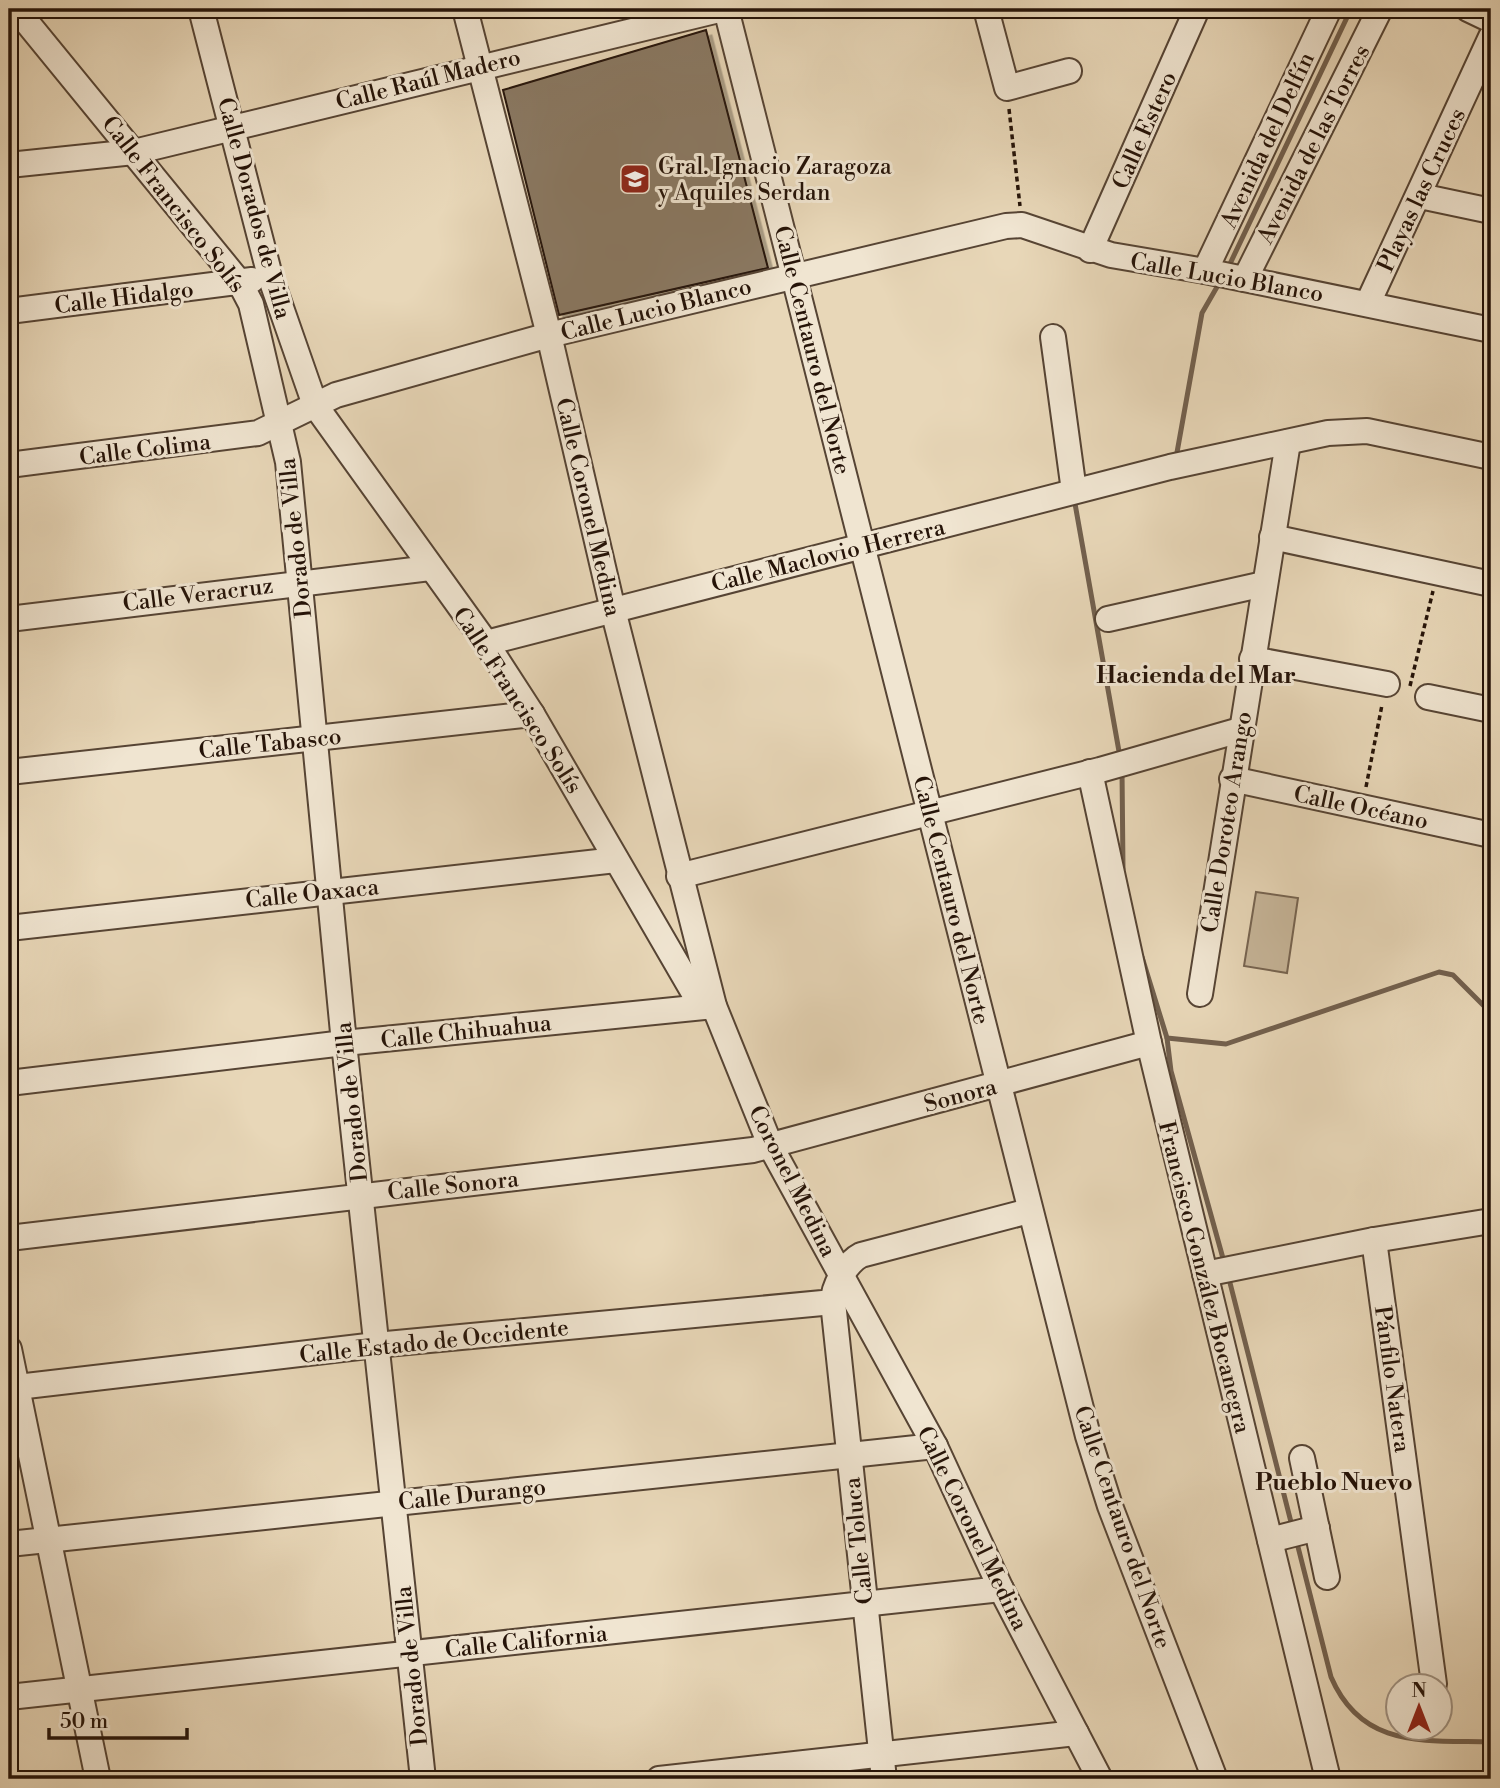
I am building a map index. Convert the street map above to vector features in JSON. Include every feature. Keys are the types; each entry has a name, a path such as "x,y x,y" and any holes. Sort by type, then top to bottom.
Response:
{"street":[{"name":"Calle Francisco Solís","path":"16,9 240,283 251,304 280,425"},
{"name":"Calle Dorados de Villa","path":"201,9 270,276 315,405"},
{"name":"Calle Coronel Medina","path":"465,9 549,335 612,610 679,876 708,1006"},
{"name":"Calle Raúl Madero","path":"9,165 134,152 480,66 725,9"},
{"name":"Calle Centauro del Norte","path":"725,9 1077,1396 1110,1506 1214,1779"},
{"path":"986,9 1006,88 1069,71"},
{"name":"Calle Estero","path":"1090,250 1198,9"},
{"name":"Avenida del Delfín","path":"1205,271 1329,9"},
{"name":"Avenida de las Torres","path":"1245,279 1380,9"},
{"path":"1468,9 1491,20"},
{"name":"Playas las Cruces","path":"1368,303 1420,196 1491,37"},
{"path":"1420,196 1491,211"},
{"name":"Calle Lucio Blanco","path":"280,425 336,395 549,335 987,229 1022,226 1090,250 1368,303 1491,330"},
{"name":"Calle Hidalgo","path":"9,311 240,283 270,276"},
{"path":"1053,337 1074,491"},
{"name":"Calle Francisco Solís","path":"315,405 486,643 532,714 616,860 708,1006"},
{"name":"Calle Colima","path":"9,465 238,438 280,425"},
{"name":"Dorado de Villa","path":"280,425 288,462 344,1043 422,1779"},
{"name":"Calle Maclovio Herrera","path":"486,643 1074,491 1328,433 1367,431 1491,457"},
{"name":"Calle Doroteo Arango","path":"1199,994 1231,779 1288,442"},
{"path":"1272,537 1491,584"},
{"name":"Calle Veracruz","path":"9,619 300,581 430,568"},
{"path":"1108,619 1264,584"},
{"path":"1252,659 1491,710"},
{"name":"Calle Tabasco","path":"9,772 532,714"},
{"path":"679,876 929,810 1095,771 1240,730"},
{"name":"Francisco González Bocanegra","path":"1095,771 1149,1043 1220,1270 1270,1541 1328,1779"},
{"name":"Calle Océano","path":"1231,779 1491,835"},
{"name":"Calle Oaxaca","path":"9,928 616,860"},
{"name":"Calle Chihuahua","path":"9,1083 344,1043 708,1006"},
{"name":"Coronel Medina","path":"708,1006 771,1147 842,1278"},
{"name":"Sonora","path":"771,1147 1149,1043"},
{"name":"Calle Sonora","path":"9,1238 771,1147"},
{"path":"833,1302 850,1262 861,1255 1029,1211"},
{"path":"1220,1270 1374,1240 1491,1221"},
{"name":"Pánfilo Natera","path":"1374,1240 1432,1672"},
{"name":"Calle Coronel Medina","path":"842,1278 935,1446 1001,1589 1100,1779"},
{"name":"Calle Estado de Occidente","path":"13,1387 376,1345 833,1302"},
{"name":"Calle Toluca","path":"833,1302 883,1768"},
{"path":"9,1349 13,1387 98,1779"},
{"name":"Calle Durango","path":"9,1544 935,1446"},
{"path":"1302,1458 1326,1577"},
{"path":"1270,1541 1317,1528"},
{"name":"Calle California","path":"9,1697 1001,1589"},
{"path":"659,1779 883,1768 1076,1733"}],"path":[{"path":"1006,88 1022,226"},
{"path":"1362,807 1408,692 1438,572"}],"shaded area":[{"path":"1256,892 1298,898 1287,973 1244,966"}],"building":[{"name":"Gral. Ignacio Zaragoza y Aquiles Serdan","path":"706,30 768,268 559,315 503,90"}],"waterway":[{"path":"1228,268 1351,9"},
{"path":"1176,458 1202,313 1221,280"},
{"path":"1074,498 1120,757"},
{"path":"1122,770 1123,869"},
{"path":"1142,957 1167,1038 1226,1044 1439,972 1453,975 1491,1013"},
{"path":"1167,1038 1171,1071 1224,1262"},
{"path":"1228,1275 1292,1526"},
{"path":"1296,1539 1331,1677 1344,1700 1360,1717 1378,1729 1398,1736 1419,1740 1491,1742"}],"place":[{"name":"Gral. Ignacio Zaragoza y Aquiles Serdan","path":"635,179"}],"district":[{"name":"Hacienda del Mar","path":"1196,675"},
{"name":"Pueblo Nuevo","path":"1334,1482"}]}
